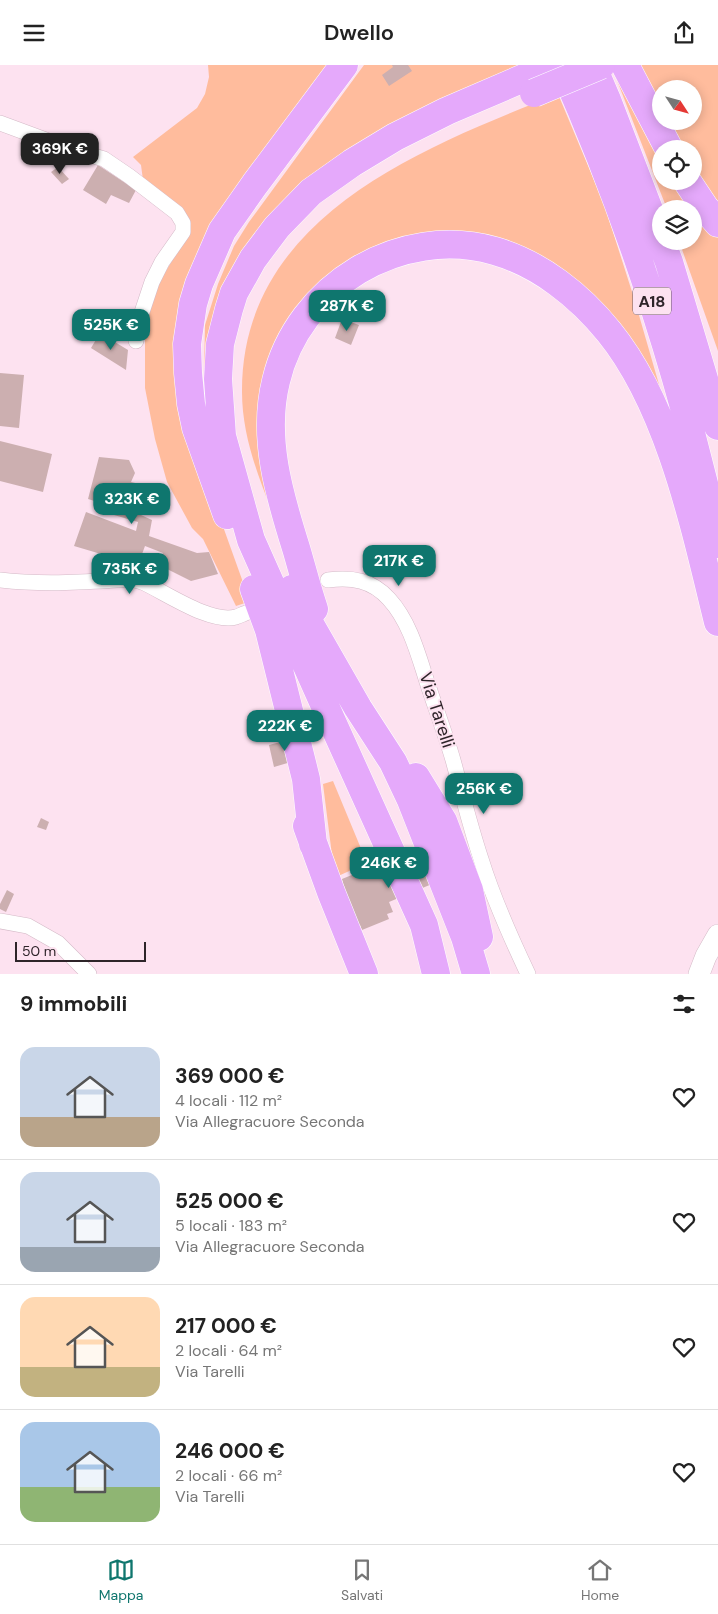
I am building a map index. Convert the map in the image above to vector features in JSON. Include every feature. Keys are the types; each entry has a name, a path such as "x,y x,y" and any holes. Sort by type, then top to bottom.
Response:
{"highway":[{"path":"344,65 222,231 199,284 187,344 191,405 196,428 269,630 262,667 268,697 294,790 313,845 364,974"},
{"path":"353,65 261,189 232,234 215,266 203,303 196,341 196,377 208,441 223,479 424,925 434,974"},
{"path":"476,974 465,937 411,800 393,762 358,708 299,605 278,557 250,479 236,413 234,379 237,347 244,315 257,284 277,253 303,223 344,189 383,164 530,85 554,65"},
{"name":"A18","path":"562,65 582,110 642,270 666,345 710,506 718,544"},
{"name":"A18","path":"592,65 611,109 669,262 718,426"},
{"path":"251,540 222,436 218,379 220,344 229,309 234,293 253,259 277,227 311,192 352,163 395,137 438,116 530,85 600,65"},
{"path":"625,65 665,140"},
{"path":"693,190 718,223"},
{"path":"339,673 312,603 278,484 273,460 271,427 274,387 281,364 294,334 302,321 325,294 367,265 403,251 426,246 445,245 478,248 511,256 558,283 591,311 622,348 642,384 664,434 690,511 718,622"},
{"path":"297,644 348,722 430,911 445,950 450,974"},
{"path":"358,708 426,872 451,940 460,974"},
{"path":"358,708 395,749 416,777 443,821 469,890 477,925 484,974"}],"main road":[{"path":"699,974 706,956 718,935"}],"street":[{"path":"0,123 73,150 104,159 177,213 184,223 183,232 162,262 152,282 139,321 136,341"},
{"path":"0,580 73,582 132,579 210,615 234,618 246,613"},
{"name":"Via Tarelli","path":"328,580 356,579 380,590 398,610 407,625 452,759 481,859 507,929 528,974"},
{"path":"0,921 28,926 58,943 89,974"}],"shaded area":[{"path":"208,65 333,65 194,275 192,440 249,599 245,603 236,606 203,539 192,528 167,482 155,439 145,388 145,321 158,284 190,231 143,180 141,165 133,157 197,108 205,94 209,77"},
{"path":"364,65 540,65 446,105 249,255 212,420 204,376 205,325 218,284 234,246 249,222"},
{"path":"611,65 654,140 652,140 652,170"},
{"path":"636,65 718,65 718,209 702,185 702,140 676,140 670,130 702,130 702,80 652,80 652,96"},
{"path":"558,94 604,204 660,388 539,261 390,250 282,347 285,544 256,469 246,431 242,392 250,331 272,279 306,235 349,198 398,166 451,139"},
{"path":"660,190 685,190 692,200 664,200"},
{"path":"702,213 718,236 718,351 682,250 702,250"},
{"path":"333,781 367,863 336,877 323,784"}],"building":[{"path":"392,65 408,65 412,71 389,86 382,75 393,67"},
{"path":"98,165 136,190 129,203 111,195 106,204 83,190"},
{"path":"58,167 69,179 62,184 51,172"},
{"path":"342,319 359,325 351,345 335,338"},
{"path":"100,333 128,350 126,370 91,348"},
{"path":"0,373 24,375 19,428 0,426"},
{"path":"0,441 52,454 43,492 0,481"},
{"path":"99,457 129,460 135,473 131,482 148,486 141,515 152,520 149,536 197,553 209,552 218,574 191,581 157,564 163,553 145,546 138,565 74,546 86,512 136,531 138,522 97,510 101,503 88,499"},
{"path":"295,738 301,759 274,767 269,745"},
{"path":"41,818 49,822 46,830 37,827"},
{"path":"442,853 451,876 389,902 393,912 387,914 389,919 362,930 360,925 357,926 340,885 343,884 342,879 369,868 370,872 376,870 379,878"},
{"path":"7,890 14,894 6,912 0,909 0,904"}]}
